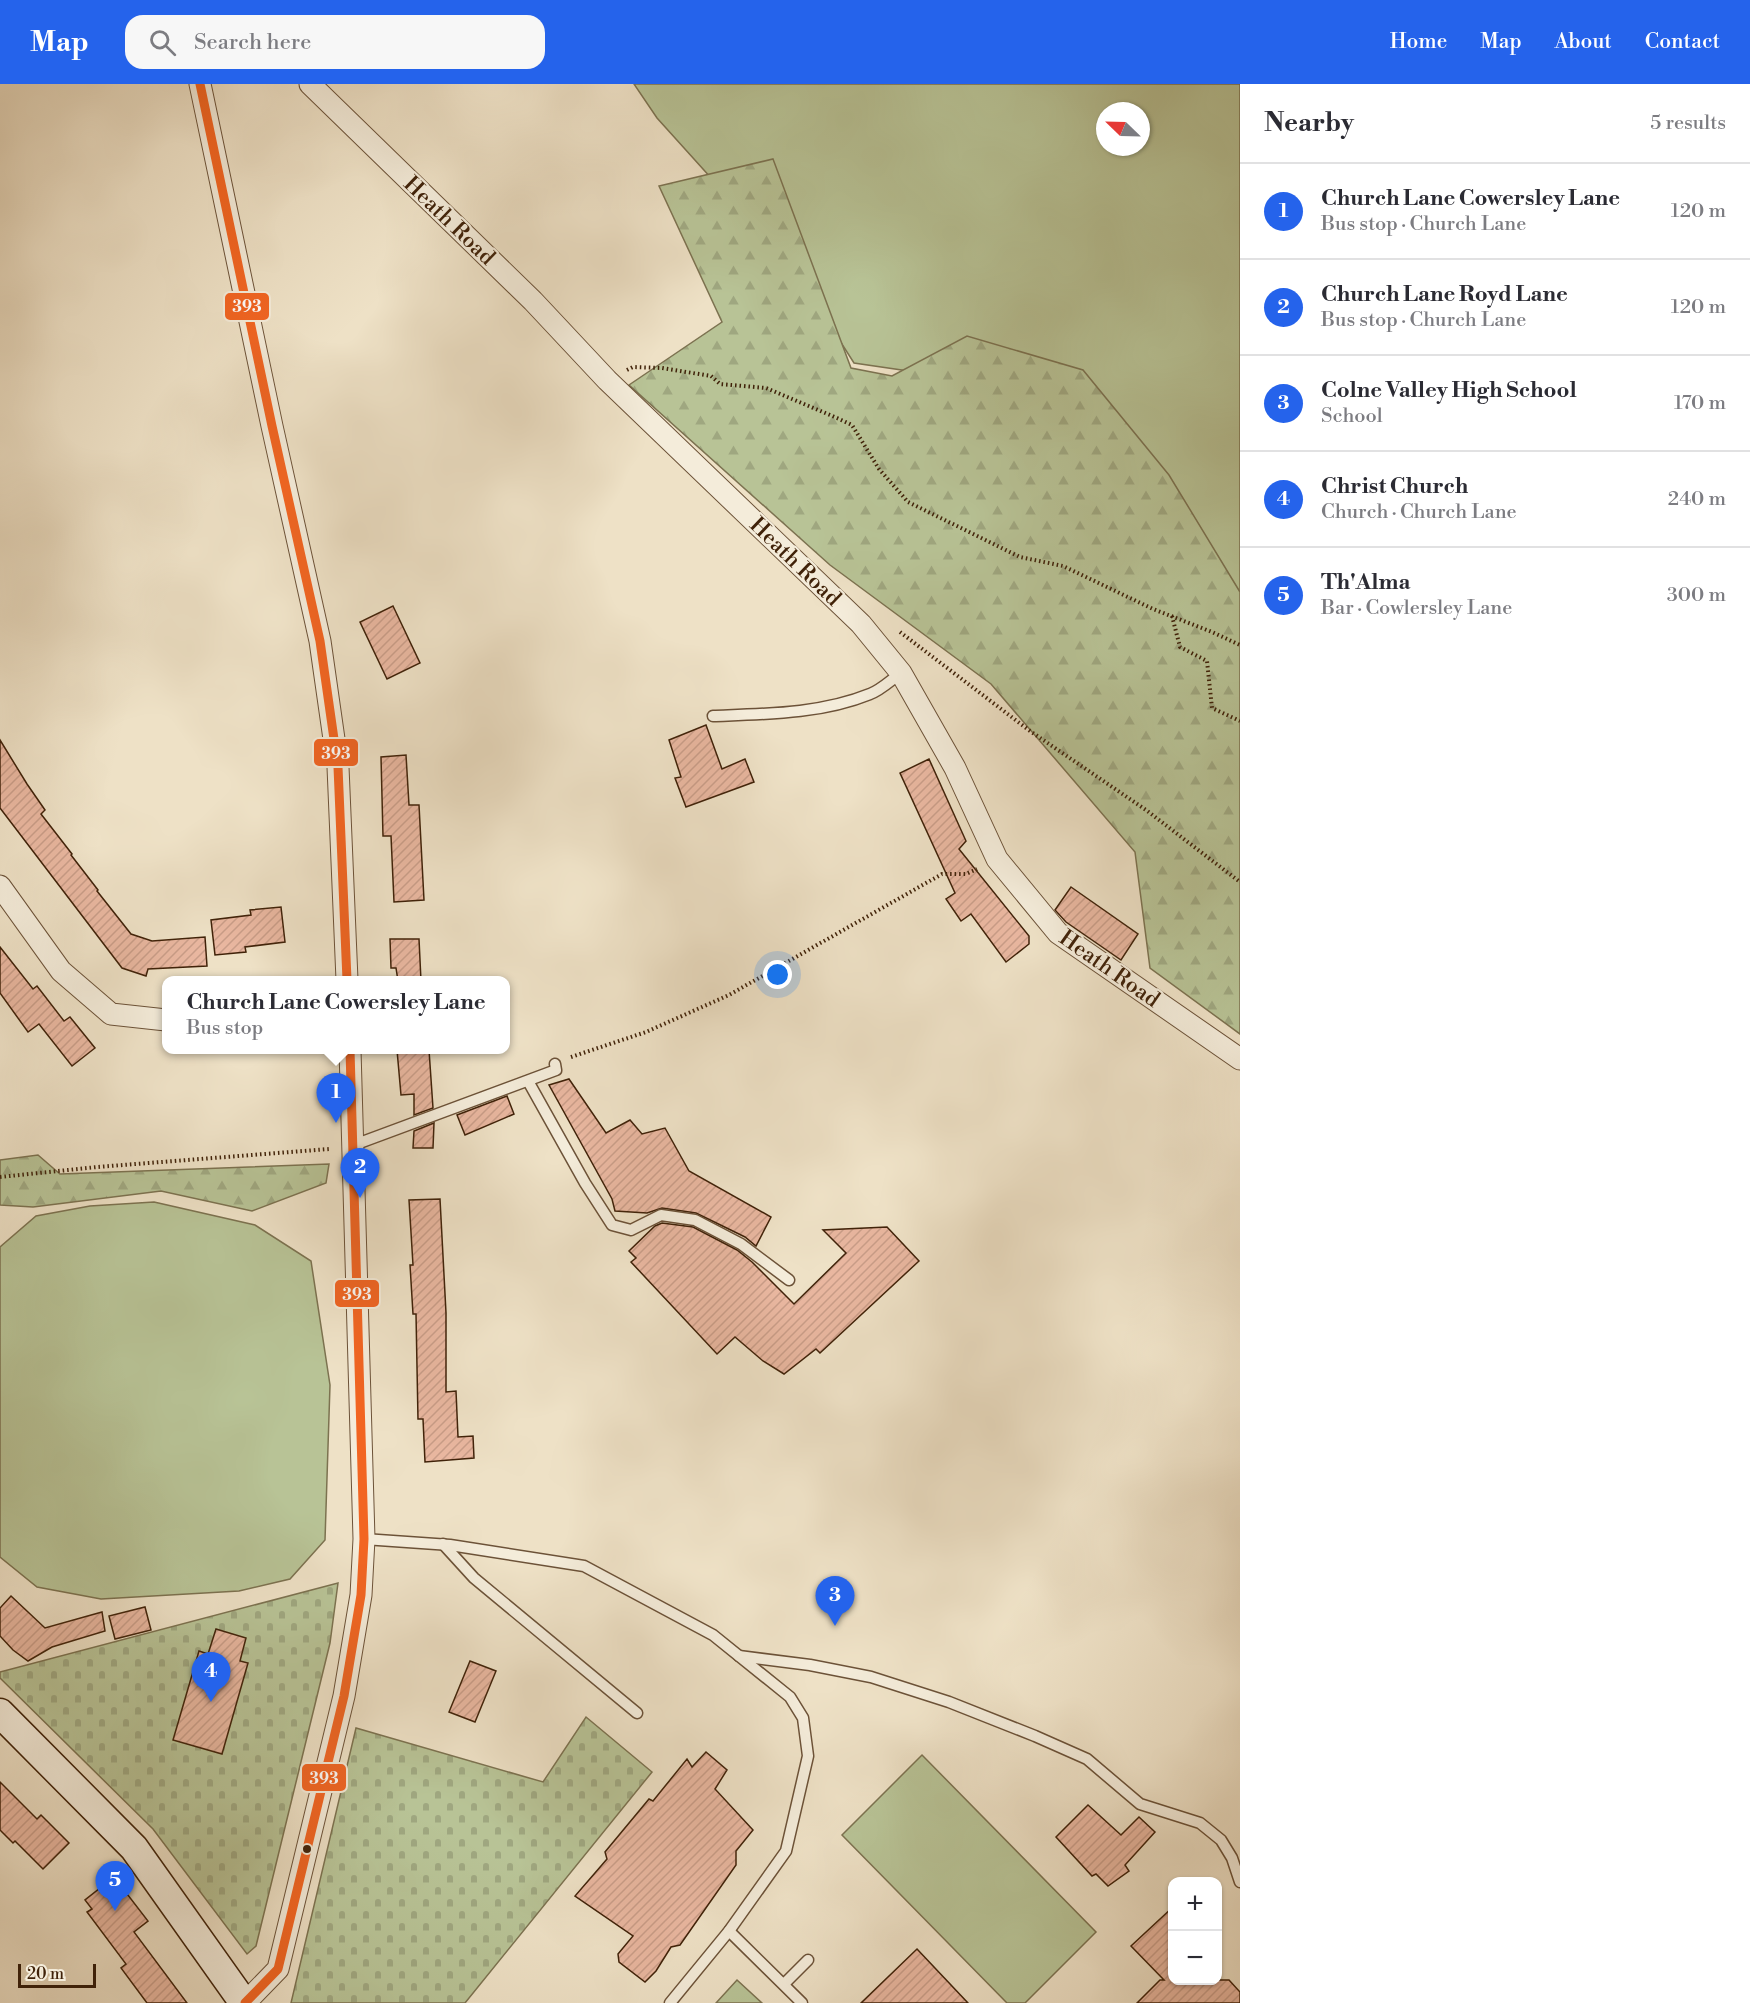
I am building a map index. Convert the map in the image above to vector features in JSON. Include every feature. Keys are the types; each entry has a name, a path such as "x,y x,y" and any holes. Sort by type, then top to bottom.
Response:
{"street":[{"path":"200,84 320,641 338,767 347,976"},
{"name":"Heath Road","path":"310,84 532,301 607,380 861,624 901,673 955,768 997,859 1058,933 1240,1059"},
{"path":"0,886 61,971 111,1014 162,1020"},
{"path":"6,1724 134,1848 245,2003 278,1969 344,1696 361,1595 364,1539 350,1054"}],"lane":[{"path":"713,716 797,712 839,703 872,694 901,673"},
{"path":"354,1145 556,1070 555,1064"},
{"path":"528,1081 585,1184 612,1226 631,1230 661,1215 694,1220 741,1244 789,1280"},
{"path":"364,1539 443,1544 584,1566 713,1635 790,1697 804,1718 808,1756 786,1851 729,1931 670,2003"},
{"path":"443,1544 474,1578 637,1713"},
{"path":"739,1656 810,1665 872,1677 949,1702 1046,1740 1087,1759 1140,1804 1200,1823 1221,1840 1232,1858 1240,1882"},
{"path":"729,1931 802,2003"},
{"path":"784,1984 808,1960"}],"path":[{"path":"607,380 633,367 662,368 711,376 720,384 766,388 852,425 879,469 908,502 1020,557 1063,566 1240,645"},
{"path":"1172,616 1180,647 1207,661 1212,708 1240,721"},
{"path":"861,624 901,632 1030,731 1146,810 1240,882"},
{"path":"555,1064 580,1053 646,1032 729,994 942,874 966,874 997,859"},
{"path":"0,1177 354,1145"}],"green space":[{"path":"634,84 1240,84 1240,605 1032,389 854,363 796,272 657,118"},
{"path":"773,159 851,368 892,376 967,336 1083,370 1169,475 1240,592 1240,1034 1150,968 1135,852 991,684 830,565 629,385 722,322 659,186"},
{"path":"38,1155 60,1174 329,1164 326,1183 252,1211 161,1191 33,1207 0,1205 0,1160"},
{"path":"154,1202 255,1225 311,1261 330,1385 325,1540 290,1579 239,1591 101,1599 37,1587 0,1557 0,1247 36,1216 90,1206"},
{"path":"338,1583 330,1643 256,1946 247,1954 153,1829 0,1678 0,1672"},
{"path":"586,1717 652,1772 465,2003 291,2003 356,1728 543,1782"},
{"path":"922,1755 1096,1932 1025,2003 1007,2003 842,1835"},
{"path":"737,1980 762,2003 716,2003"}],"building":[{"path":"393,606 420,663 387,679 360,622"},
{"path":"706,725 722,769 745,759 754,782 686,807 675,778 681,777 669,740"},
{"path":"0,740 45,810 41,814 131,934 152,941 205,937 207,966 148,969 146,976 122,968 0,808"},
{"path":"406,755 409,805 419,805 424,900 394,902 391,836 383,836 381,757"},
{"path":"929,759 966,841 959,849 1029,936 1029,944 1006,962 971,914 961,921 946,899 955,893 900,773"},
{"path":"1071,887 1138,934 1121,960 1066,922 1055,910"},
{"path":"281,907 285,942 245,947 246,952 215,955 211,920 251,915 250,910"},
{"path":"390,939 419,939 421,976 397,976 396,968 391,968"},
{"path":"0,947 33,989 37,986 64,1021 70,1017 95,1048 72,1066 39,1024 28,1032 0,993"},
{"path":"397,1054 429,1054 433,1108 414,1115 414,1094 401,1095"},
{"path":"569,1079 606,1133 630,1120 642,1134 665,1128 689,1171 771,1217 756,1246 745,1237 696,1213 662,1208 647,1213 615,1211 612,1199 549,1085"},
{"path":"507,1096 514,1114 465,1135 457,1115"},
{"path":"434,1123 433,1148 413,1148 414,1131"},
{"path":"440,1199 446,1313 446,1392 456,1391 458,1437 473,1436 474,1458 425,1462 423,1419 418,1419 416,1314 413,1314 409,1200"},
{"path":"662,1223 693,1227 737,1250 794,1304 846,1253 823,1230 887,1227 919,1261 820,1353 816,1349 784,1374 763,1361 735,1337 717,1354 631,1262 636,1258 629,1251 655,1226"},
{"path":"11,1596 45,1628 102,1612 105,1631 52,1647 28,1661 0,1636 0,1608"},
{"path":"145,1607 151,1630 115,1639 109,1616"},
{"path":"216,1629 246,1638 240,1661 248,1663 222,1754 173,1740 199,1651 208,1654"},
{"path":"470,1661 496,1671 475,1722 449,1712"},
{"path":"706,1752 727,1770 715,1789 753,1830 736,1851 736,1865 680,1945 671,1947 656,1971 645,1982 619,1962 618,1954 633,1936 575,1896 607,1859 605,1852 649,1799 653,1801 687,1759 692,1767"},
{"path":"0,1782 37,1819 41,1815 69,1843 43,1869 15,1841 13,1843 0,1830"},
{"path":"1088,1805 1121,1835 1139,1817 1155,1832 1125,1865 1129,1871 1108,1886 1096,1874 1092,1876 1056,1837"},
{"path":"114,1877 148,1921 134,1932 187,2003 147,2003 121,1968 126,1964 87,1912 92,1909 85,1900"},
{"path":"1168,1912 1168,1985 1222,1985 1222,1980 1229,1980 1240,1992 1240,2003 1137,2003 1160,1980 1164,1980 1131,1946"},
{"path":"917,1949 968,2003 861,2003"}],"transit line":[{"name":"393","path":"200,84 320,641 338,767 347,976"},
{"name":"393","path":"245,2003 278,1969 344,1696 361,1595 364,1539 350,1054"}],"place":[{"name":"Church Lane Cowersley Lane","path":"336,1123"},
{"name":"Church Lane Royd Lane","path":"360,1198"},
{"name":"Colne Valley High School","path":"835,1626"},
{"name":"Christ Church","path":"211,1702"},
{"name":"Th'Alma","path":"115,1911"}]}
